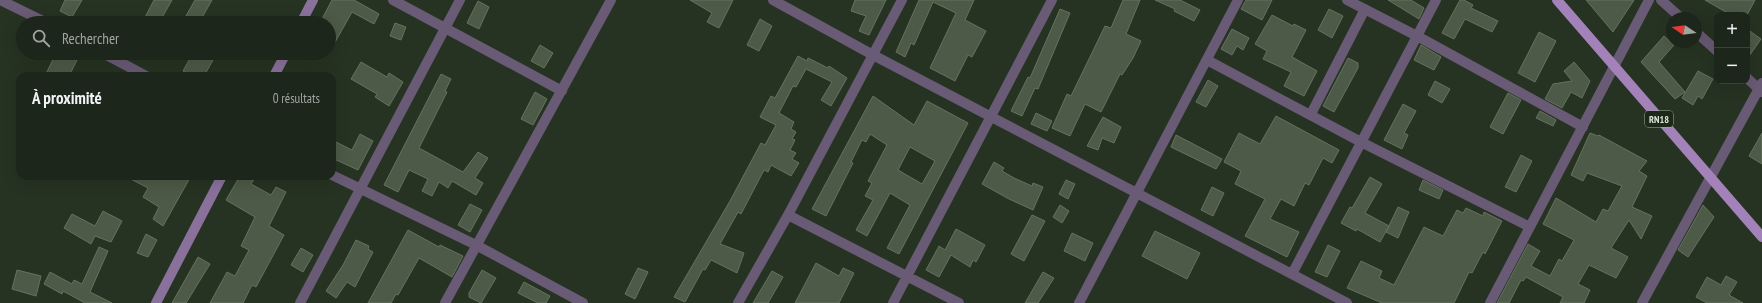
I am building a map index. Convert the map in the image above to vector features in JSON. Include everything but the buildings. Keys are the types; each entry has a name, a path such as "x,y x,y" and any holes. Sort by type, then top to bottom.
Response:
{"main road":[{"name":"RN18","path":"1557,0 1762,237"}],"street":[{"path":"0,0 33,16"},
{"path":"305,16 313,0"},
{"path":"393,0 562,91"},
{"path":"300,303 460,0"},
{"path":"445,303 611,0"},
{"path":"774,0 873,55 1347,303"},
{"path":"738,303 788,215 902,0"},
{"path":"893,303 1052,0"},
{"path":"1079,303 1238,0"},
{"path":"1347,0 1418,36 1583,127"},
{"path":"1292,274 1360,142 1436,0"},
{"path":"1490,303 1649,0"},
{"path":"1661,0 1674,12"},
{"path":"1311,114 1365,9"},
{"path":"1702,37 1714,48"},
{"path":"116,60 139,72"},
{"path":"276,72 282,60"},
{"path":"1207,60 1311,114 1360,142 1530,227"},
{"path":"1642,303 1761,88 1750,80"},
{"path":"336,177 476,245 582,303"},
{"path":"156,303 220,180"},
{"path":"788,215 959,303"}]}
